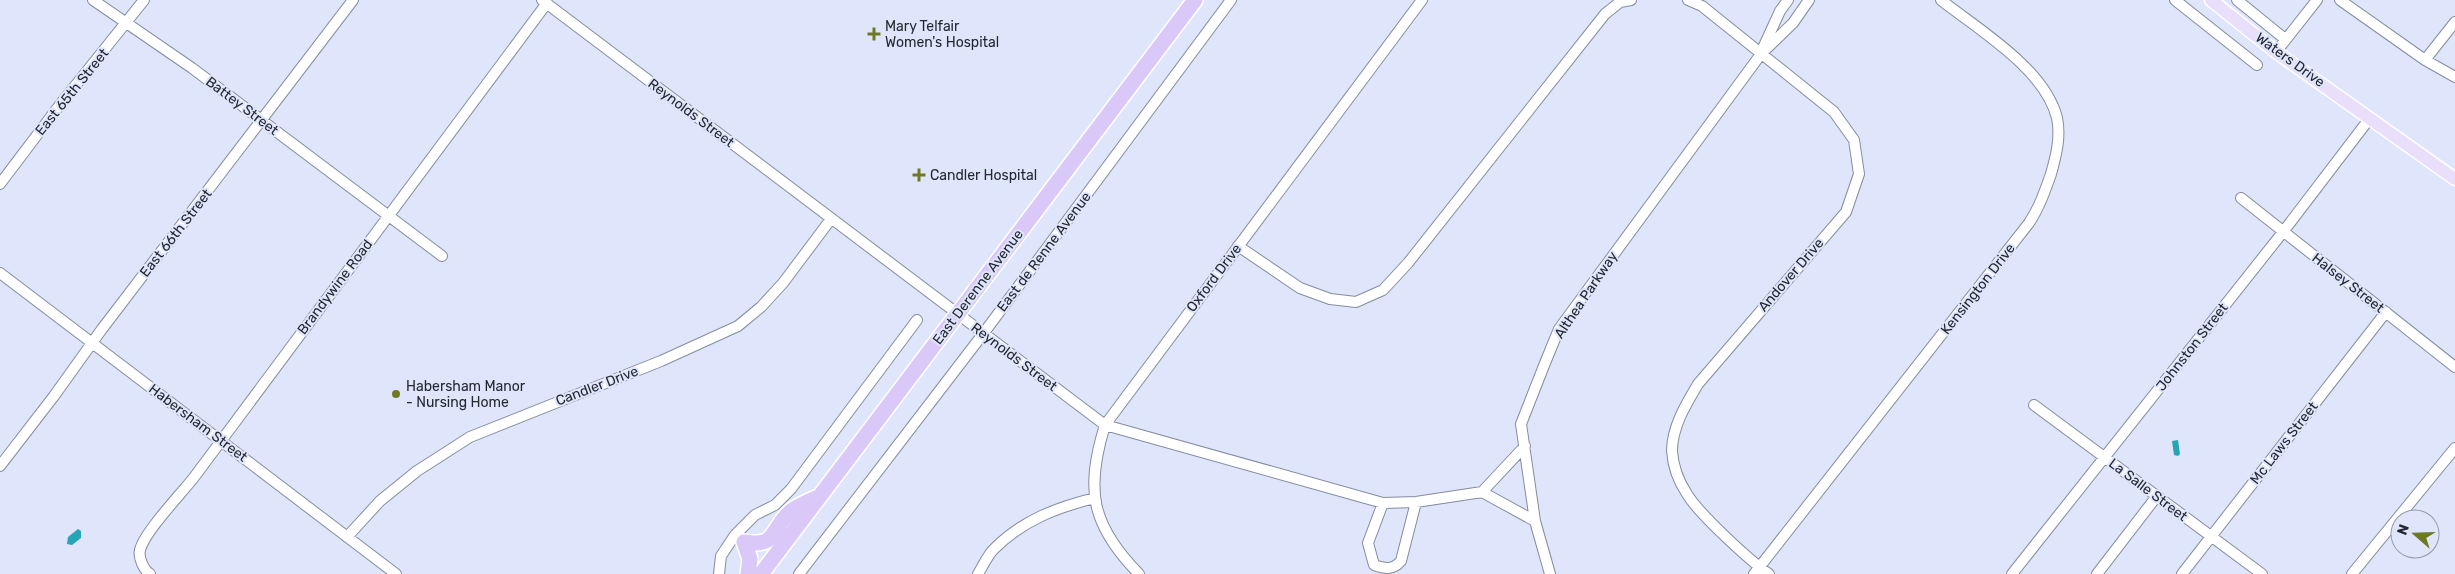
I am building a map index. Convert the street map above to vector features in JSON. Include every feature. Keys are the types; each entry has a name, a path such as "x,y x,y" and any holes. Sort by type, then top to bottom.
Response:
{"highway":[{"name":"East Derenne Avenue","path":"761,574 1195,0"},
{"path":"748,574 750,558 744,542 760,544 767,541 790,512 820,496"}],"main road":[{"name":"Waters Drive","path":"2211,0 2276,52 2455,179"}],"street":[{"name":"Battey Street","path":"93,0 192,68 442,256"},
{"name":"East 65th Street","path":"0,184 59,106 144,0"},
{"name":"East 66th Street","path":"0,466 353,0"},
{"name":"East de Renne Avenue","path":"799,574 983,334 1231,0"},
{"name":"Oxford Drive","path":"1139,574 1122,556 1104,529 1094,504 1096,455 1105,426 1422,0"},
{"path":"1238,246 1300,288 1330,299 1356,302 1383,290 1408,263 1605,14 1620,2 1630,0"},
{"name":"Andover Drive","path":"1688,0 1702,6 1834,112 1854,140 1859,174 1846,212 1698,384 1682,411 1675,434 1672,450 1674,462 1678,480 1687,496 1761,572"},
{"name":"Althea Parkway","path":"1761,54 1780,12 1788,0"},
{"name":"Althea Parkway","path":"1550,574 1535,521 1521,424 1559,329 1761,54 1793,23 1809,0"},
{"name":"Kensington Drive","path":"1761,572 2029,223 2046,190 2057,152 2058,132 2056,117 2049,100 2030,72 1941,0"},
{"name":"Waters Drive","path":"2175,0 2257,65"},
{"name":"Waters Drive","path":"2237,0 2285,39"},
{"path":"2276,52 2317,0"},
{"path":"2340,0 2426,60 2455,76"},
{"name":"Reynolds Street","path":"544,2 1105,426 1383,503 1416,502 1482,492"},
{"name":"Brandywine Road","path":"150,574 146,571 140,557 140,550 147,535 195,476 544,2"},
{"path":"2426,60 2455,22"},
{"name":"Johnston Street","path":"2012,574 2283,232 2370,118"},
{"name":"Halsey Street","path":"2241,198 2455,367"},
{"name":"Candler Drive","path":"347,537 387,495 417,471 470,438 661,361 738,326 761,307 783,283 831,219"},
{"name":"Habersham Street","path":"0,273 396,574"},
{"name":"Mc Laws Street","path":"2182,574 2386,312"},
{"path":"719,574 721,556 735,535 755,515 775,505 791,489 917,320"},
{"name":"La Salle Street","path":"2034,405 2158,496 2210,538 2262,574"},
{"path":"1525,446 1482,492 1535,521"},
{"path":"2352,574 2455,448"},
{"path":"2097,574 2158,496"},
{"path":"978,574 993,549 1028,522 1059,507 1095,498"},
{"path":"1383,503 1368,543 1374,565 1385,569 1395,567 1401,561 1409,521 1416,502"}],"water":[{"path":"2178,440 2180,454 2178,456 2174,455 2172,441"},
{"path":"78,529 81,531 81,538 72,545 67,544 68,537"}],"place":[{"name":"Mary Telfair Women's Hospital","path":"874,34"},
{"name":"Candler Hospital","path":"919,175"},
{"name":"Habersham Manor - Nursing Home","path":"396,394"}]}
